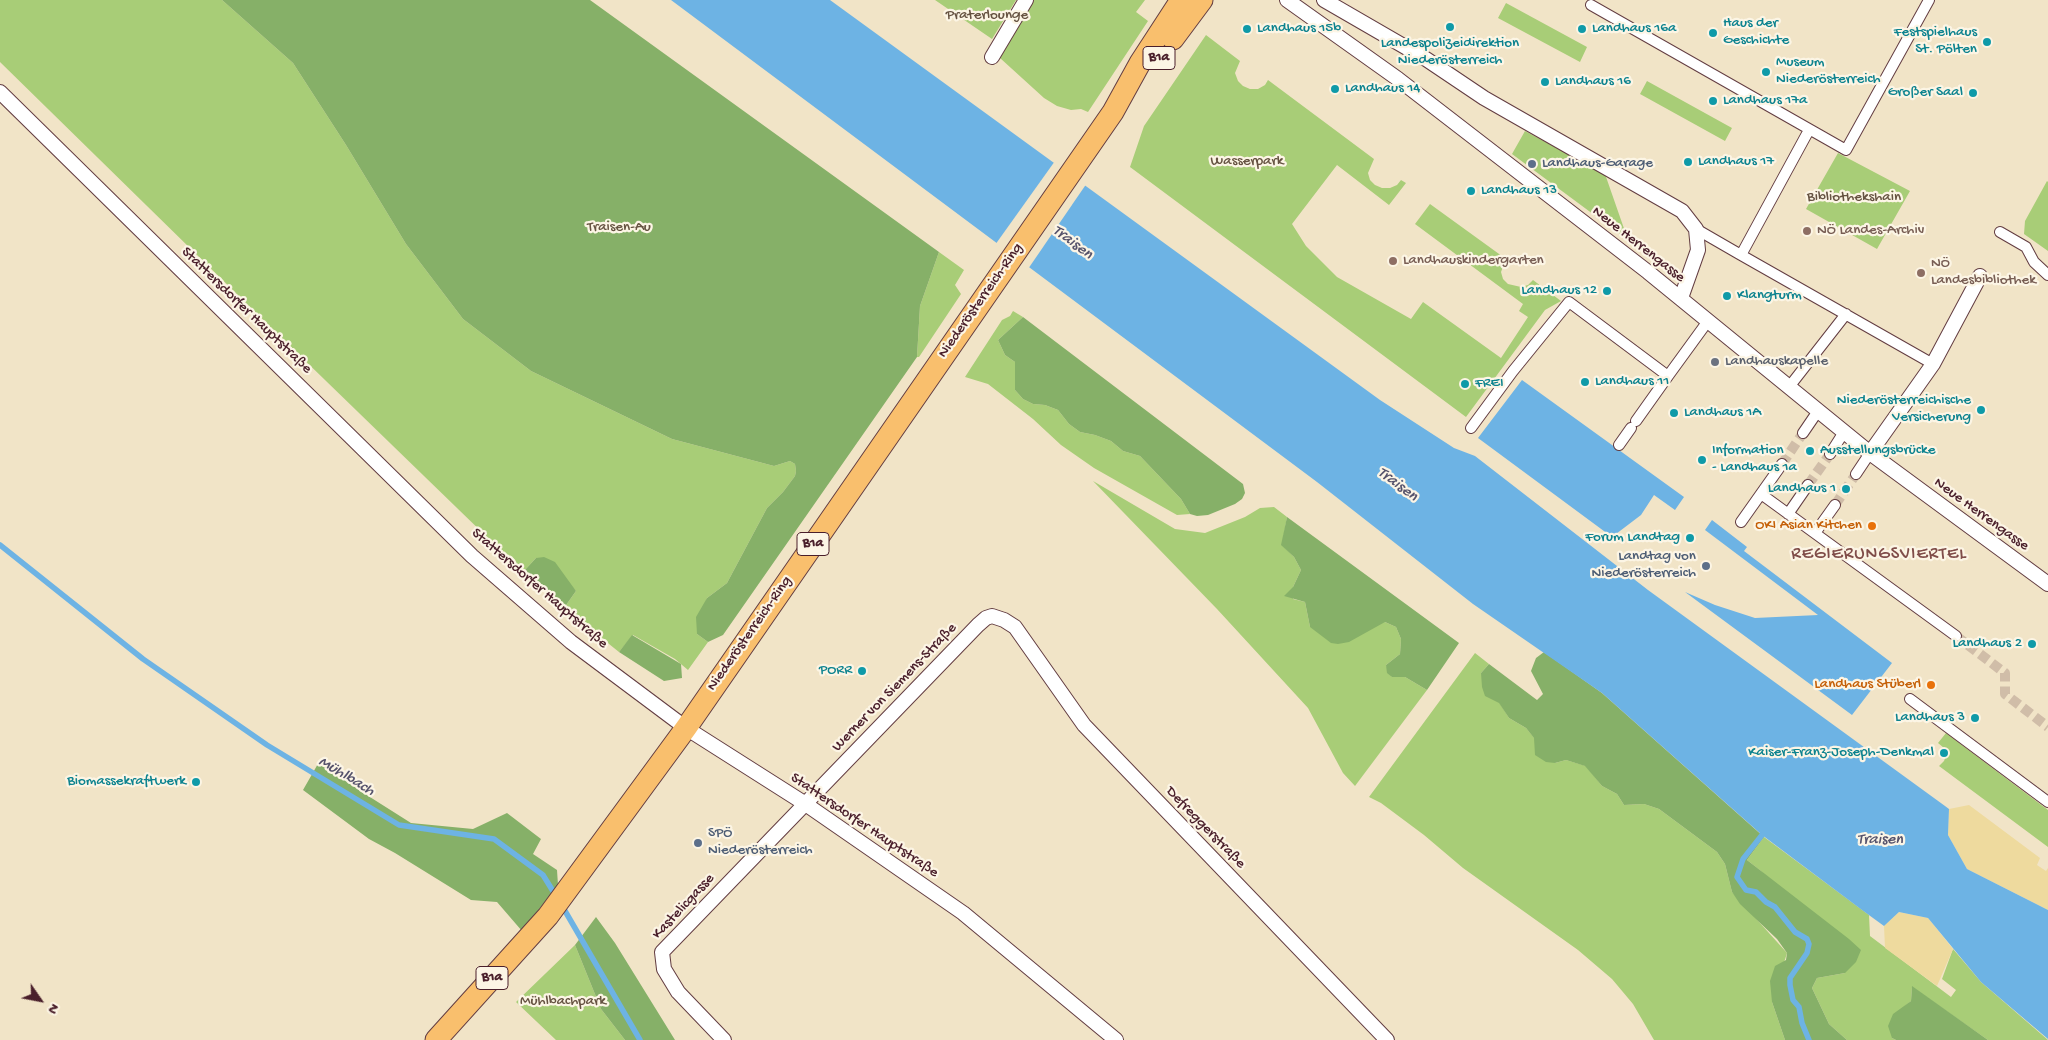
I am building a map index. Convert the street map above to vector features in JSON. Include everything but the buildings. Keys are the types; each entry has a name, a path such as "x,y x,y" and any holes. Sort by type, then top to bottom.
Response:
{"main road":[{"name":"Niederösterreich-Ring","path":"1113,112 1140,63 1181,0"},
{"name":"Niederösterreich-Ring","path":"436,1040 548,916 572,884 686,728 1113,112 1157,60 1202,0"}],"street":[{"path":"992,57 1026,0"},
{"name":"Neue Herrengasse","path":"1288,0 1398,79 1681,298 1870,453 2048,584"},
{"path":"1324,0 1426,59 1484,98 1682,211 1696,229 1933,364"},
{"path":"1591,6 1846,150 1929,0"},
{"name":"Stattersdorfer Hauptstraße","path":"0,92 472,556 571,642 686,728 804,803 963,913 1116,1040"},
{"path":"1741,254 1809,130"},
{"name":"Neue Herrengasse","path":"1681,298 1698,250 1696,229"},
{"path":"2000,232 2026,248 2034,262 2048,275"},
{"path":"1856,474 1933,364 1980,276"},
{"path":"1470,428 1569,302 1668,376"},
{"path":"1789,387 1846,314"},
{"path":"1619,445 1708,321"},
{"path":"1803,433 1818,411"},
{"path":"1830,454 1844,432"},
{"path":"1741,522 1782,464"},
{"path":"1788,514 1808,485"},
{"path":"1761,494 1956,636"},
{"path":"1815,533 1835,505"},
{"name":"Werner von Siemens-Straße","path":"804,803 986,618 998,617 1015,627"},
{"name":"Defreggerstraße","path":"1015,627 1084,725 1387,1040"},
{"path":"1910,699 2048,802"},
{"name":"Kastelicgasse","path":"724,1040 678,992 664,969 662,952 804,803"}],"green space":[{"path":"0,0 222,0 293,63 346,145 406,244 463,319 531,371 672,439 774,466 790,461 795,464 795,476 783,492 767,508 727,583 707,598 697,634 708,642 688,670 675,659 633,635 619,652 564,608 576,591 536,558 523,572 292,348 0,62"},
{"name":"Traisen-Au","path":"222,0 590,0 939,252 920,306 917,357 723,635 708,642 697,634 696,617 707,598 727,583 767,508 783,492 795,476 795,464 790,461 774,466 672,439 531,371 463,319 406,244 346,145 293,63"},
{"name":"Praterlounge","path":"935,0 1016,0 992,39"},
{"path":"1034,0 1145,0 1136,12 1148,21 1088,112 1081,109 1071,110 1057,106 1044,98 1000,58"},
{"path":"1506,3 1587,47 1580,62 1498,18"},
{"name":"Wasserpark","path":"1206,35 1240,61 1235,73 1238,81 1243,86 1250,89 1258,89 1265,85 1268,80 1374,159 1368,173 1370,180 1375,185 1382,188 1390,188 1397,185 1401,180 1406,183 1389,205 1337,165 1292,224 1306,246 1337,277 1411,319 1423,302 1501,358 1528,317 1519,311 1523,304 1415,224 1430,204 1506,259 1501,272 1503,279 1508,284 1521,287 1528,285 1533,280 1561,301 1545,310 1466,417 1130,167 1144,126"},
{"path":"1647,81 1732,128 1725,141 1640,94"},
{"path":"1525,131 1605,174 1628,240 1512,154"},
{"name":"Bibliothekshain","path":"1838,153 1910,191 1877,249 1806,209"},
{"path":"2047,181 2048,251 2024,234 2025,221"},
{"path":"939,252 964,270 955,285 961,294 919,357 917,357 920,306"},
{"path":"1013,311 1023,317 998,340 1005,355 1015,362 1015,390 1023,399 1033,404 1045,405 1058,410 1069,424 1080,432 1111,441 1123,451 1140,456 1181,499 1190,514 1177,515 1094,468 1061,445 1033,419 988,384 965,377 1002,320 1010,316"},
{"path":"1023,317 1243,484 1245,493 1242,499 1235,504 1208,515 1197,516 1190,514 1181,499 1140,456 1123,451 1111,441 1080,432 1069,424 1058,410 1045,405 1033,404 1023,399 1015,390 1015,362 1005,355 998,340"},
{"path":"1093,481 1175,529 1205,533 1245,517 1260,508 1274,507 1287,517 1282,545 1294,557 1301,570 1293,587 1293,599 1305,602 1310,627 1385,622 1396,627 1401,639 1400,654 1386,665 1392,677 1405,677 1427,690 1355,786 1343,773 1308,708 1217,609"},
{"path":"1287,517 1459,643 1427,690 1405,677 1392,677 1387,673 1386,665 1400,654 1401,639 1396,627 1385,622 1349,642 1331,643 1310,627 1305,602 1284,596 1293,587 1301,570 1294,557 1281,545"},
{"path":"544,557 555,562 576,591 564,608 523,572 536,558"},
{"path":"632,635 681,664 682,678 664,681 619,652"},
{"path":"1544,652 1602,693 1764,837 1747,860 1861,950 1856,962 1845,973 1817,978 1812,988 1829,1024 1847,1040 1785,1040 1772,1002 1770,981 1775,966 1786,960 1787,953 1777,939 1740,904 1732,892 1725,864 1717,852 1659,809 1644,804 1624,805 1617,794 1602,786 1585,766 1566,760 1555,763 1546,762 1535,755 1534,738 1526,728 1509,718 1499,703 1485,696 1481,673 1489,664 1537,700 1543,694 1531,671 1536,658"},
{"path":"1475,653 1489,664 1481,673 1509,718 1526,728 1555,763 1566,760 1586,766 1602,786 1617,794 1624,805 1644,804 1659,809 1717,852 1725,864 1732,892 1787,953 1772,1002 1785,1040 1654,1040 1633,1004 1612,979 1578,950 1463,868 1424,835 1381,803 1369,797"},
{"path":"1946,733 2048,810 2048,847 1939,766 1944,761 1947,753 1938,743"},
{"path":"319,762 411,823 473,829 507,813 541,839 533,854 557,870 558,885 522,931 497,902 471,900 369,839 303,790"},
{"path":"1764,837 1869,915 1870,936 1951,997 1956,990 1942,979 1953,949 1981,982 2048,1040 1988,1040 1912,987 1911,1001 1905,1006 1892,1038 1896,1040 1847,1040 1829,1024 1812,988 1817,978 1845,973 1761,871 1747,860"},
{"path":"596,917 615,943 675,1040 625,1040 601,1009 575,945"},
{"name":"Mühlbachpark","path":"575,945 601,1009 625,1040 556,1040 516,1002"},
{"path":"1912,986 1988,1040 1896,1040 1892,1038 1888,1026 1893,1014 1911,1001"}],"sand":[{"path":"1969,805 2040,858 2037,865 2046,871 2048,868 2048,910 1967,869 1948,835 1949,809"},
{"path":"1899,912 1928,918 1953,949 1937,986 1885,948 1884,926"}],"water":[{"name":"Traisen","path":"671,0 830,0 1380,400 1454,448 1475,456 1648,590 1949,809 1948,835 1967,869 2048,910 2048,1039 1981,982 1928,918 1899,912 1884,926 1862,910 1762,835 1602,693 1473,604 1317,482"},
{"path":"1522,380 1684,497 1675,510 1654,495 1641,515 1612,537 1478,438"},
{"path":"1712,520 1747,547 1744,551 1892,663 1852,715 1685,592 1715,605 1755,618 1818,615 1705,530"}],"pier":[{"path":"1055,161 1087,183 1028,269 995,245"}],"waterway":[{"name":"Mühlbach","path":"0,545 143,659 267,745 399,825 494,839 543,875 556,896"},
{"path":"1762,835 1743,859 1737,877 1746,890 1756,892 1766,902 1775,907 1795,932 1807,939 1809,944 1807,953 1790,978 1790,985 1793,1000 1799,1007 1802,1023 1809,1040"},
{"name":"Mühlbach","path":"561,904 640,1040"}],"tunnel":[{"path":"1782,464 1803,433"},
{"path":"1808,485 1830,454"},
{"path":"1835,505 1856,474"},
{"path":"1956,636 2005,673 2005,694 2048,727"}],"place":[{"name":"Landespolizeidirektion Niederösterreich","path":"1450,27"},
{"name":"Landhaus 15b","path":"1247,29"},
{"name":"Landhaus 16a","path":"1582,29"},
{"name":"Haus der Geschichte","path":"1713,33"},
{"name":"Festspielhaus St. Pölten","path":"1987,42"},
{"name":"Museum Niederösterreich","path":"1766,72"},
{"name":"Landhaus 16","path":"1545,82"},
{"name":"Landhaus 14","path":"1335,89"},
{"name":"Großer Saal","path":"1973,93"},
{"name":"Landhaus 17a","path":"1713,101"},
{"name":"Landhaus 17","path":"1688,162"},
{"name":"Landhaus-Garage","path":"1532,164"},
{"name":"Landhaus 13","path":"1471,191"},
{"name":"NÖ Landes-Archiv","path":"1807,231"},
{"name":"Landhauskindergarten","path":"1393,261"},
{"name":"NÖ Landesbibliothek","path":"1921,273"},
{"name":"Landhaus 12","path":"1607,291"},
{"name":"Klangturm","path":"1727,296"},
{"name":"Landhauskapelle","path":"1715,362"},
{"name":"Landhaus 11","path":"1585,382"},
{"name":"FREI","path":"1465,384"},
{"name":"Niederösterreichische Versicherung","path":"1981,410"},
{"name":"Landhaus 1A","path":"1674,413"},
{"name":"Ausstellungsbrücke","path":"1810,451"},
{"name":"Information - Landhaus 1a","path":"1702,460"},
{"name":"Landhaus 1","path":"1846,489"},
{"name":"OKI Asian Kitchen","path":"1872,526"},
{"name":"Forum Landtag","path":"1690,538"},
{"name":"Landtag von Niederösterreich","path":"1706,566"},
{"name":"Landhaus 2","path":"2032,644"},
{"name":"PORR","path":"862,671"},
{"name":"Landhaus Stüberl","path":"1931,685"},
{"name":"Landhaus 3","path":"1975,718"},
{"name":"Kaiser-Franz-Joseph-Denkmal","path":"1944,753"},
{"name":"Biomassekraftwerk","path":"196,782"},
{"name":"SPÖ Niederösterreich","path":"698,843"}],"district":[{"name":"REGIERUNGSVIERTEL","path":"1879,555"}]}
